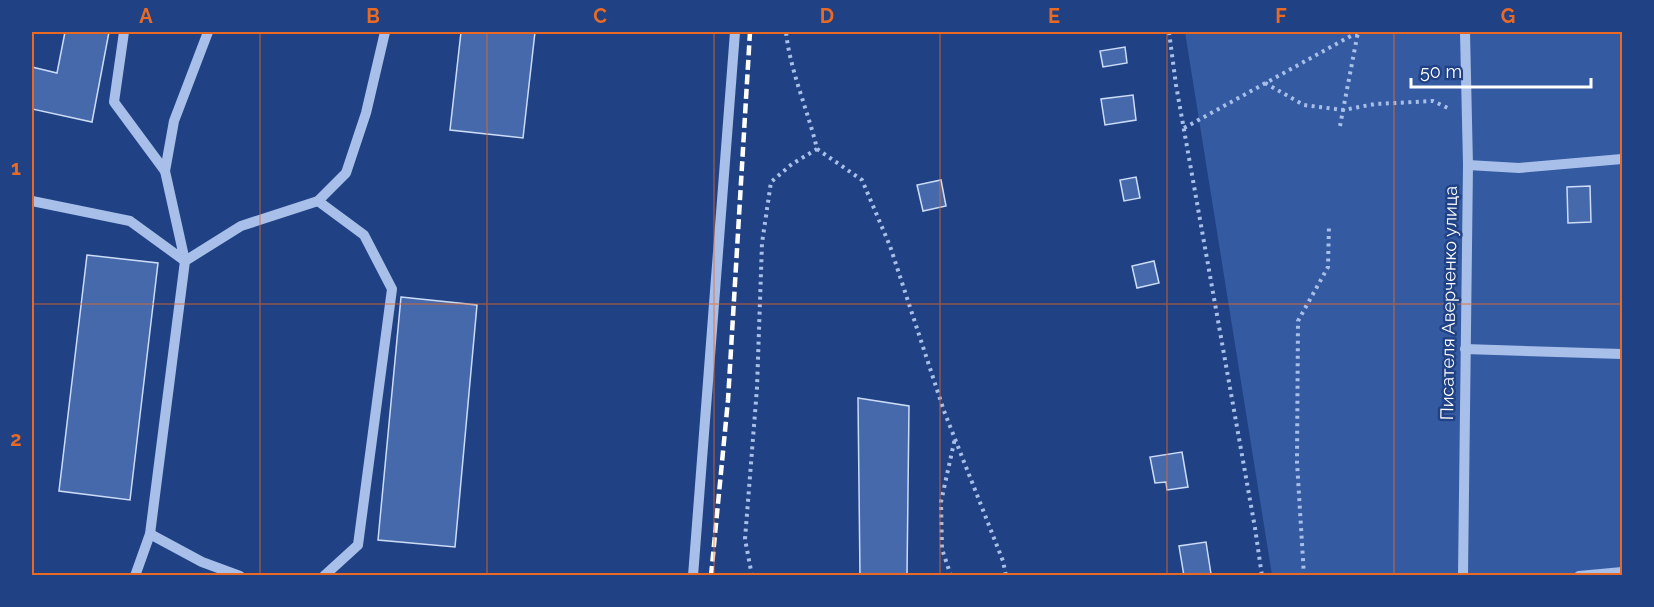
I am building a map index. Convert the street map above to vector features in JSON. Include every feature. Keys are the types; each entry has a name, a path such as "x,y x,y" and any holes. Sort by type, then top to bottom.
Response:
{"street":[{"path":"124,32 114,102 165,171"},
{"path":"135,576 150,534 185,261 165,171 174,121 208,32"},
{"path":"185,261 241,226 318,201 346,173 366,113 385,32"},
{"path":"693,576 735,32"},
{"name":"Писателя Аверченко улица","path":"1463,576 1468,165 1465,32"},
{"path":"1468,165 1519,168 1623,159"},
{"path":"32,201 130,221 185,261"},
{"path":"318,201 364,235 392,289 358,545 324,576"},
{"path":"1465,349 1623,354"},
{"path":"150,534 202,562 240,576"},
{"path":"1579,576 1623,572"}],"path":[{"path":"786,32 788,48 810,118 817,149 862,180 890,246 955,437 1003,561 1006,576"},
{"path":"1169,32 1262,576"},
{"path":"1184,128 1358,32"},
{"path":"1340,126 1358,32"},
{"path":"1265,83 1304,105 1343,110 1375,104 1433,101 1467,117"},
{"path":"752,576 745,539 757,388 763,233 771,182 792,164 817,149"},
{"path":"1304,576 1297,462 1298,321 1328,267 1329,225"},
{"path":"951,576 942,549 941,502 955,437"}],"shaded area":[{"path":"1185,32 1622,32 1622,575 1272,575"}],"building":[{"path":"65,32 109,32 92,122 32,109 32,67 57,73"},
{"path":"461,32 535,32 523,138 450,130"},
{"path":"1125,47 1127,63 1103,67 1100,51"},
{"path":"1133,95 1136,120 1105,125 1101,99"},
{"path":"1136,177 1140,198 1124,201 1120,180"},
{"path":"941,180 946,206 923,211 917,185"},
{"path":"1590,186 1591,222 1568,223 1567,187"},
{"path":"87,255 158,263 130,500 59,491"},
{"path":"1154,261 1159,283 1137,288 1132,266"},
{"path":"401,297 477,305 455,547 378,540"},
{"path":"858,398 909,406 907,576 860,576"},
{"path":"1182,452 1188,487 1167,490 1166,482 1155,483 1150,457"},
{"path":"1206,542 1211,574 1184,576 1179,546"}],"railway":[{"path":"711,576 728,400 750,32"}]}
